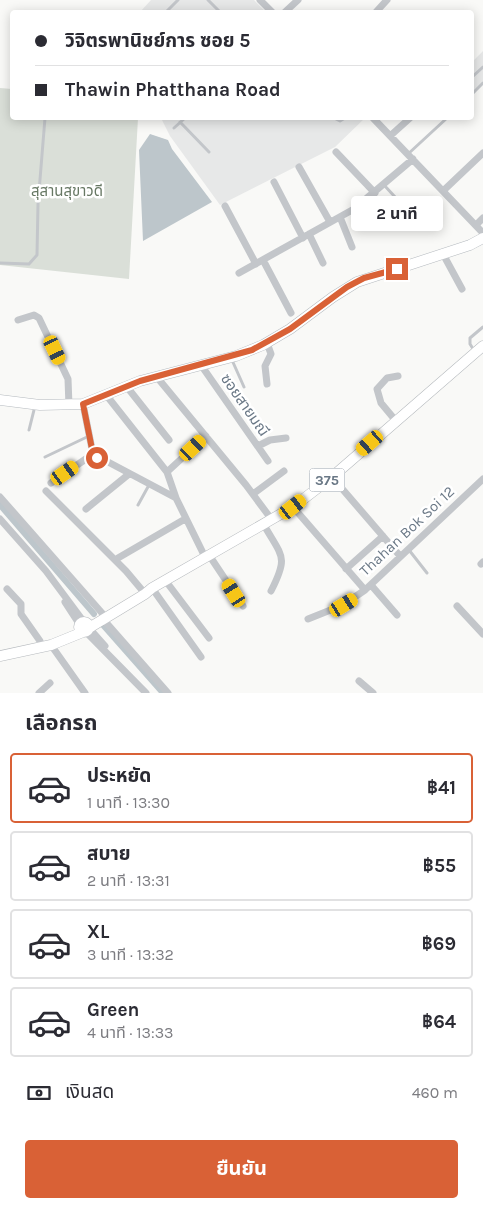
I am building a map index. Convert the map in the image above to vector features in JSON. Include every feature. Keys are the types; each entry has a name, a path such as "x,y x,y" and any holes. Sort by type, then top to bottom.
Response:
{"main road":[{"path":"0,400 69,406 83,404 156,376 231,357 267,343 298,324 333,296 357,282 443,254 483,238"},
{"name":"375","path":"0,656 51,645 147,589 268,523 293,507 332,477 479,349"},
{"name":"375","path":"0,649 40,641 84,627"}],"street":[{"path":"260,0 270,10"},
{"path":"287,10 298,0"},
{"path":"378,10 387,0"},
{"path":"375,120 483,233"},
{"path":"390,136 408,120"},
{"path":"336,152 375,193"},
{"path":"443,190 483,153"},
{"path":"239,272 354,209 375,193 410,156"},
{"path":"299,167 330,222"},
{"path":"274,182 323,263"},
{"path":"225,206 291,313"},
{"path":"340,217 352,247"},
{"path":"476,225 483,218"},
{"path":"443,254 462,289"},
{"path":"18,320 34,315 39,318 68,379 69,406"},
{"path":"267,343 271,354 266,364 267,384"},
{"name":"ซอยสายมณี","path":"201,365 268,461"},
{"path":"156,376 253,494 268,523 283,560 283,567 271,591"},
{"path":"396,421 381,403 377,389 387,378 398,376"},
{"path":"126,387 169,440"},
{"path":"106,396 167,472 185,519 207,556 243,606"},
{"path":"83,404 93,454 176,498"},
{"path":"167,472 206,436"},
{"path":"258,446 270,440 286,438"},
{"path":"51,483 93,454"},
{"path":"253,494 284,471"},
{"path":"86,509 129,474"},
{"path":"332,477 400,556"},
{"name":"Thahan Bok Soi 12","path":"293,507 346,569 368,587 483,479"},
{"path":"46,491 126,571 147,589 201,657"},
{"path":"0,497 168,693"},
{"path":"0,519 46,571 61,593 69,610 146,693"},
{"path":"118,558 185,519"},
{"path":"346,569 383,536"},
{"path":"165,580 208,638"},
{"path":"308,619 344,605 368,587 397,615"},
{"path":"7,589 21,604 21,614 40,641"},
{"path":"457,606 483,634"},
{"path":"51,645 85,693"},
{"path":"359,680 372,693"},
{"path":"39,693 50,683"}],"lane":[{"path":"168,10 178,0"},
{"path":"208,0 218,10"},
{"path":"0,262 29,264 37,255 38,204 46,120"},
{"path":"174,128 182,120"},
{"path":"410,156 445,120"},
{"path":"180,122 209,152"},
{"path":"384,184 419,223"},
{"path":"479,349 470,344 470,338 483,326"},
{"path":"231,357 244,387"},
{"path":"29,430 36,404"},
{"path":"45,457 89,436"},
{"path":"138,505 150,485"},
{"path":"408,549 427,573"}],"shaded area":[{"path":"151,0 254,0 264,10 142,10"},
{"path":"483,51 483,82 474,90 474,60"},
{"path":"162,120 363,120 335,147 220,205 170,136"},
{"path":"150,134 168,140 172,149 212,202 143,241 139,150"}],"green space":[{"name":"สุสานสุขาวดี","path":"0,88 10,89 10,120 138,120 129,279 0,265"}],"waterway":[{"path":"0,505 94,614"},
{"path":"103,625 163,693"}],"route":[{"path":"97,458 93,454 83,404 94,402 140,381 236,356 252,350 304,320 347,287 364,278 397,269"}]}
